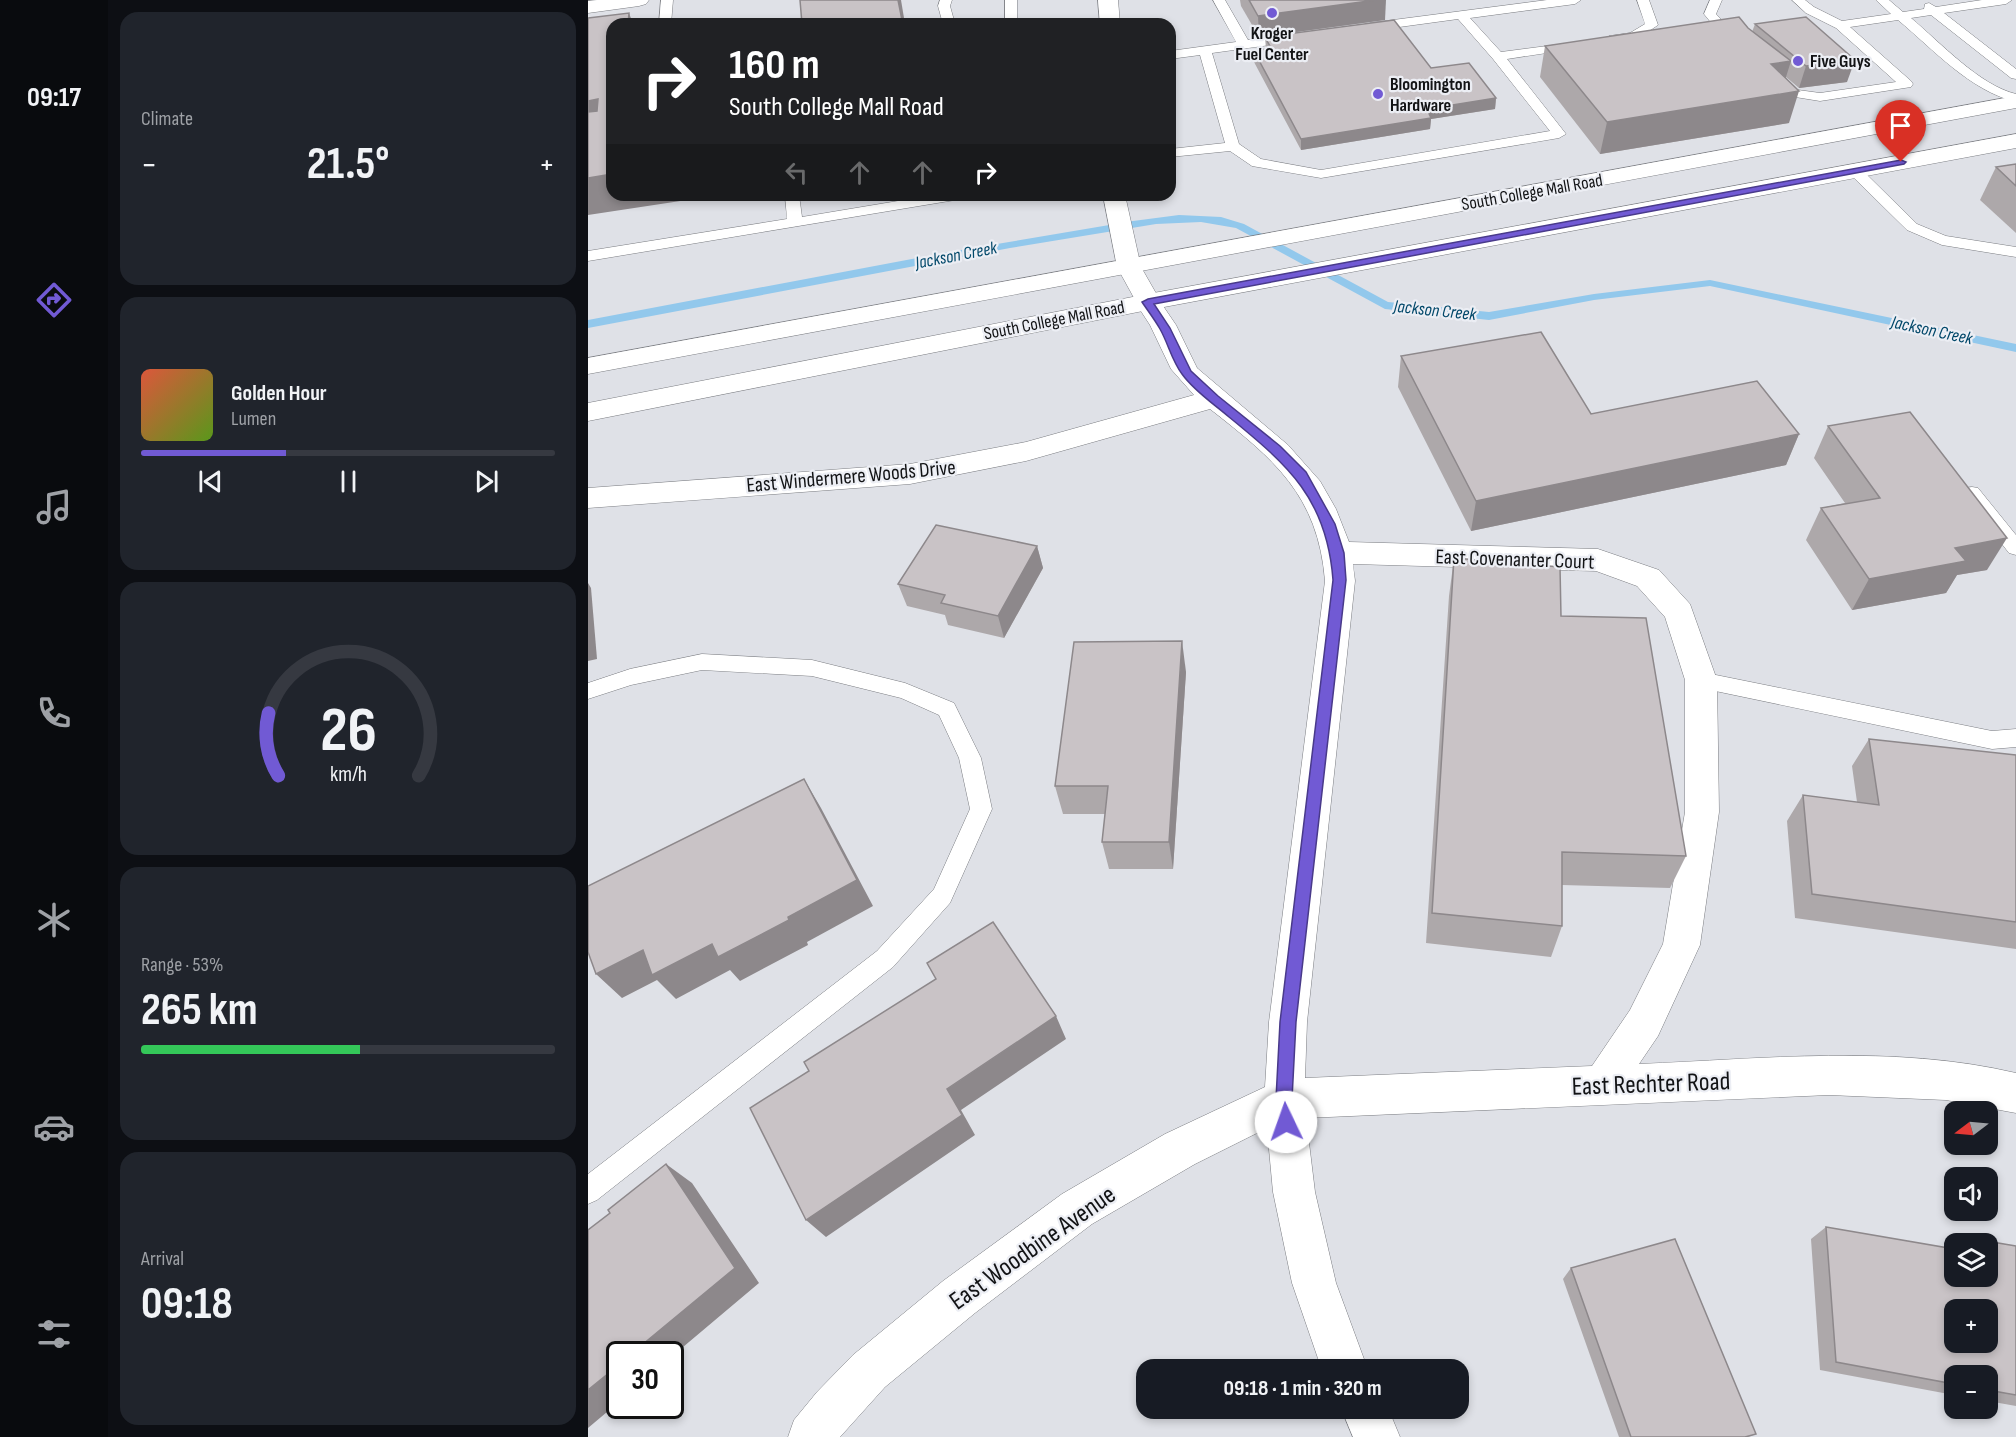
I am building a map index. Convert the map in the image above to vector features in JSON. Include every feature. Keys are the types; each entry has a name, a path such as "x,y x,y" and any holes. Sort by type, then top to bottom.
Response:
{"street":[{"path":"588,7 639,0"},
{"path":"1108,0 1110,18"},
{"name":"South College Mall Road","path":"588,366 1126,255 1218,250 2016,100"},
{"name":"South College Mall Road","path":"588,412 1148,302 2016,141"},
{"path":"1115,204 1126,255 1186,373 1267,441 1302,475 1329,524 1338,553 1340,580 1288,1022 1284,1099 1294,1192 1314,1283 1341,1359"},
{"name":"East Windermere Woods Drive","path":"588,498 645,492 875,477 957,467 1095,435 1214,398"},
{"name":"East Covenanter Court","path":"1338,553 1598,560 1648,578 1679,612 1701,680 1702,812 1681,945 1644,1023 1603,1085"},
{"name":"East Rechter Road","path":"1284,1099 1829,1076 1912,1077 2016,1092"},
{"name":"East Woodbine Avenue","path":"812,1437 833,1408 869,1371 959,1297 1077,1209 1180,1149 1284,1099"},
{"path":"1369,1419 1377,1437"}],"lane":[{"path":"665,18 666,0"},
{"path":"946,0 944,6 947,18"},
{"path":"1011,0 1011,18"},
{"path":"1219,0 1244,44"},
{"path":"1362,28 1429,13 1462,16 1575,0"},
{"path":"1498,56 1633,36 1652,25 1642,0"},
{"path":"1716,0 1710,14 1746,55"},
{"path":"1762,68 1794,93 1820,97 1906,84 1840,25 1810,10 1798,0"},
{"path":"1882,0 1982,84 2016,100"},
{"path":"1920,0 2016,75"},
{"path":"1840,25 2006,0"},
{"path":"1205,50 1233,146 1257,163 1320,174 1559,134 1498,56 1462,16"},
{"path":"1176,54 1303,36"},
{"path":"1176,152 1233,146"},
{"path":"1855,171 1912,227 1942,240 2016,252"},
{"path":"793,201 795,223"},
{"path":"588,256 925,201"},
{"path":"1959,477 2016,548"},
{"path":"588,691 630,677 702,662 812,668 905,691 947,709 970,758 981,809 942,896 885,960 588,1191"},
{"path":"1701,680 1992,740 2016,738"}],"building":[{"path":"800,0 898,0 902,18 802,18"},
{"name":"Kroger Fuel Center","path":"1249,0 1376,0 1258,16"},
{"path":"629,13 629,18 606,18 606,175 588,178 588,112 597,111 598,99 588,101 588,18"},
{"path":"1739,17 1748,28 1791,61 1771,64 1799,91 1607,122 1545,46"},
{"path":"1806,17 1855,60 1806,66 1755,24"},
{"name":"Bloomington Hardware","path":"1394,20 1431,68 1469,63 1496,98 1427,109 1431,118 1301,139 1254,51 1271,48 1265,37"},
{"path":"2016,164 2016,186 1996,167"},
{"path":"1541,332 1591,414 1757,381 1799,434 1476,501 1401,356"},
{"path":"1910,412 2007,538 1955,548 1966,561 1869,579 1821,508 1880,498 1828,426"},
{"path":"936,525 1037,546 998,616 941,603 945,595 898,584"},
{"path":"1454,558 1560,567 1561,616 1646,618 1686,856 1562,852 1562,926 1432,913"},
{"path":"1182,641 1169,842 1102,842 1108,786 1055,786 1074,642"},
{"path":"1869,739 2016,755 2016,922 1812,894 1803,795 1879,805"},
{"path":"804,779 857,880 788,917 789,920 718,957 712,944 652,975 643,950 596,974 588,952 588,886"},
{"path":"993,922 1056,1016 947,1089 962,1115 806,1220 750,1108 809,1071 804,1062 936,979 927,963"},
{"path":"666,1164 735,1268 647,1341 606,1341 606,1375 588,1390 588,1230 610,1213 608,1210"},
{"path":"1826,1227 1944,1247 1944,1287 1998,1287 1998,1243 2016,1246 2016,1395 1998,1392 1998,1365 1944,1365 1944,1382 1836,1362"},
{"path":"1675,1239 1756,1434 1745,1437 1631,1437 1571,1268"}],"waterway":[{"name":"Jackson Creek","path":"588,324 1010,245 1156,221 1201,218 1240,226 1385,305 1489,316 1594,297 1710,283 2016,348"}],"place":[{"name":"Kroger Fuel Center","path":"1272,13"},
{"name":"Five Guys","path":"1798,61"},
{"name":"Bloomington Hardware","path":"1378,94"}],"route":[{"path":"1286,1122 1284,1099 1288,1022 1340,580 1338,553 1329,524 1302,475 1276,449 1186,373 1165,328 1148,302 1901,162"}]}
